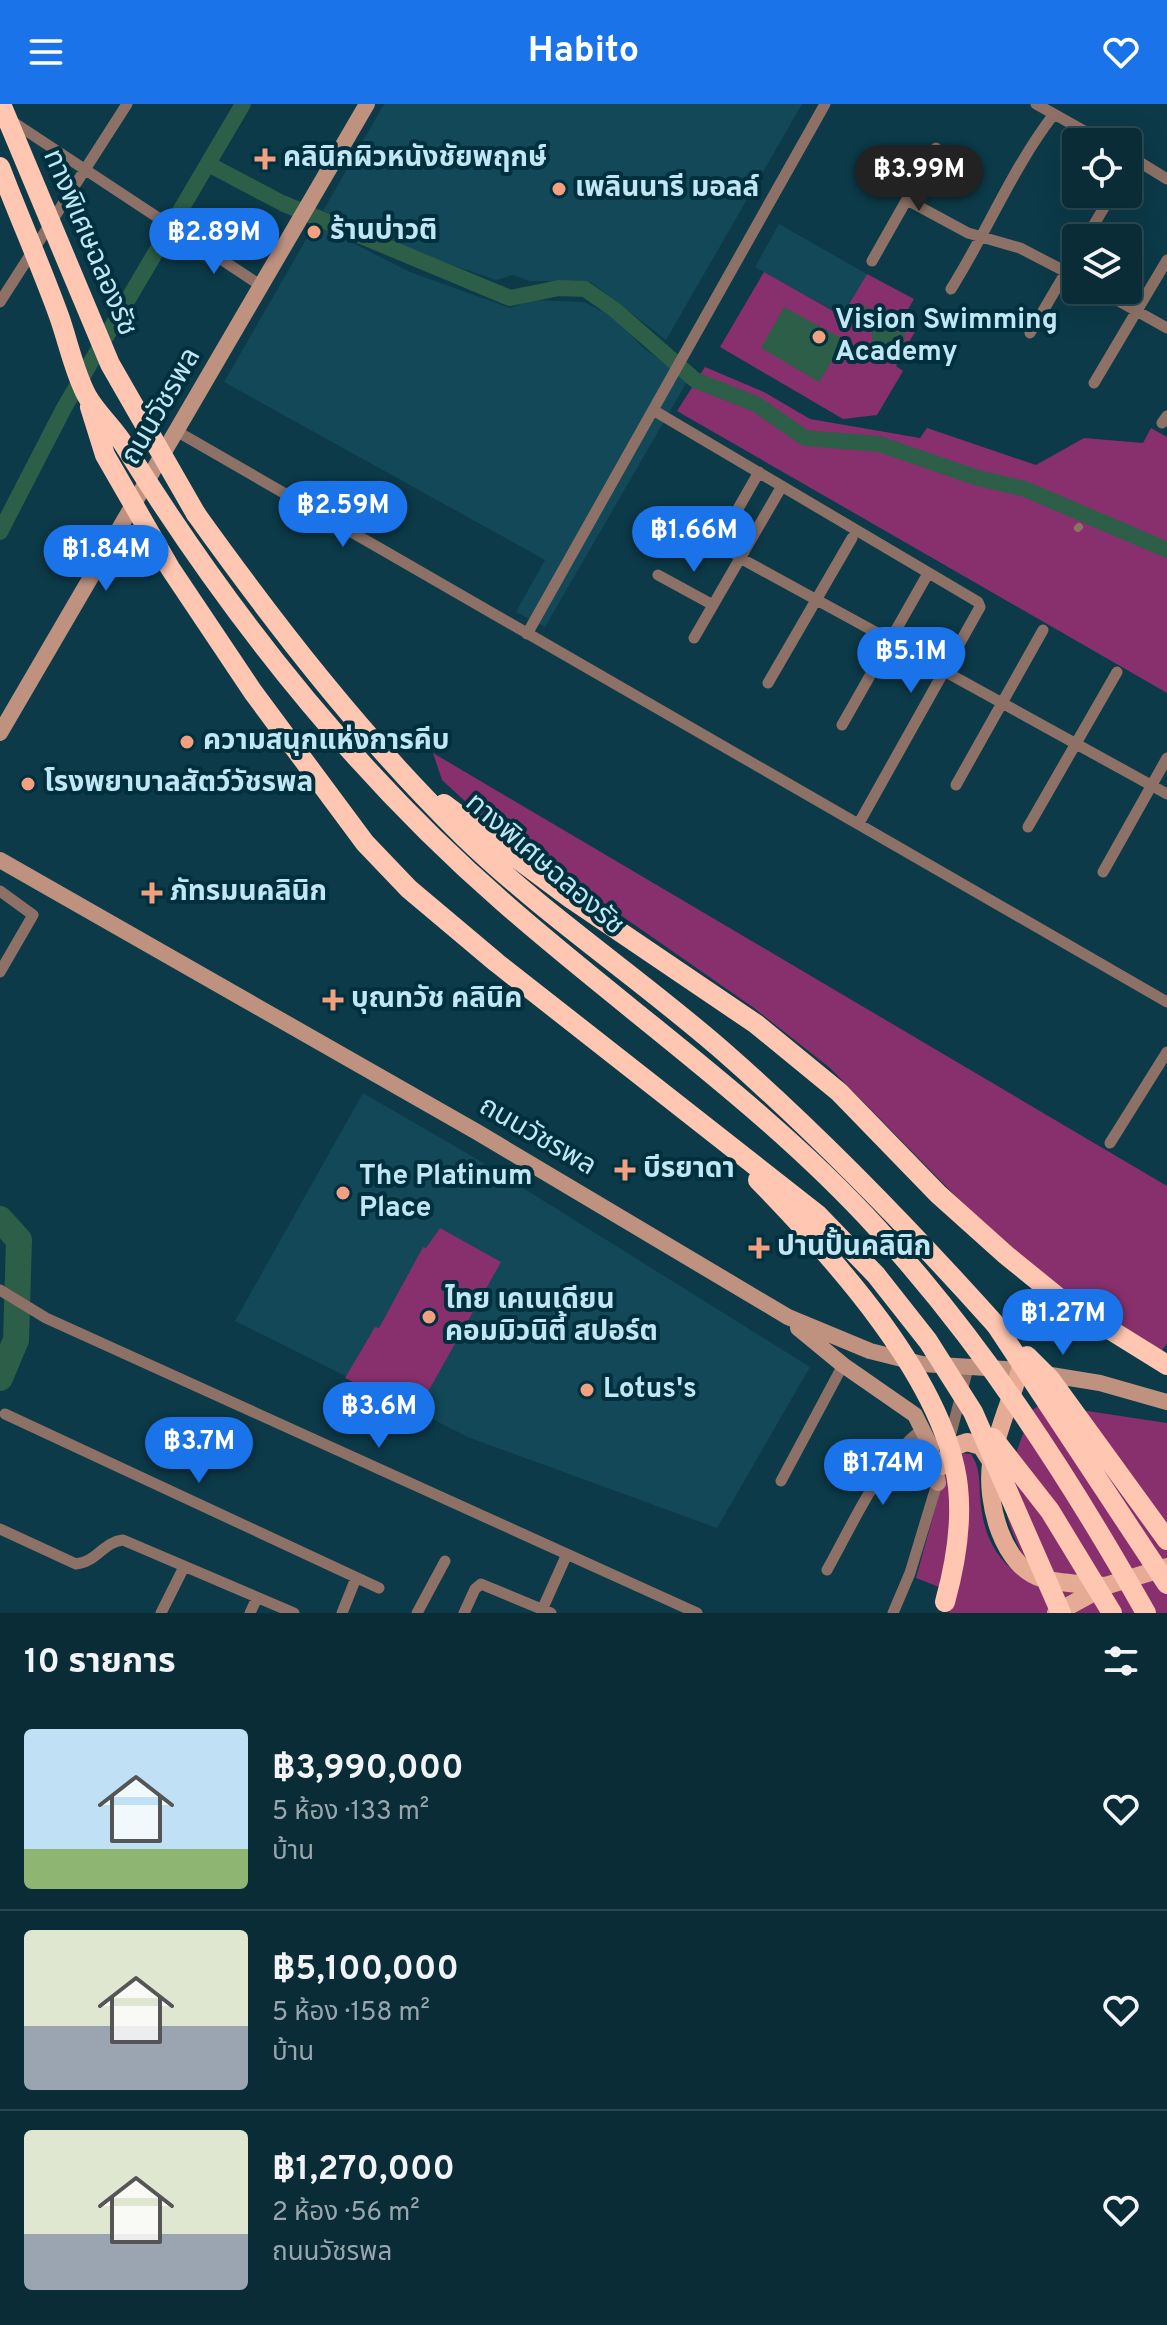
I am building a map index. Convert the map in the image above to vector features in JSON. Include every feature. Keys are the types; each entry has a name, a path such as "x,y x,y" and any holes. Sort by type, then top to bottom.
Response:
{"highway":[{"name":"ทางพิเศษฉลองรัช","path":"1,104 110,364 196,514 270,618 417,787 513,881 723,1051 893,1212 996,1325 1167,1584"},
{"name":"ทางพิเศษฉลองรัช","path":"0,167 57,310 87,397 115,429 254,635 321,717 393,795 501,901 705,1065 793,1145 878,1229 1006,1384 1146,1613"},
{"path":"87,397 105,455 170,568 253,692 365,843 409,889 497,963 817,1214 876,1275 928,1341 973,1412 1050,1511 1112,1613"},
{"path":"417,787 458,813 570,898 756,1024 839,1092 938,1194 1059,1298 1167,1365"},
{"path":"688,1110 807,1229 868,1306 919,1378 942,1426 958,1487 957,1546 943,1607"},
{"path":"996,1325 1050,1379 1167,1540"},
{"path":"973,1412 1058,1613"}],"main road":[{"name":"ถนนวัชรพล","path":"0,733 367,104"},
{"name":"ถนนวัชรพล","path":"0,860 490,1139 788,1317 870,1351 922,1364 1020,1370 1100,1383 1167,1402"},
{"path":"788,1317 843,1365 889,1394 915,1415 940,1474"},
{"path":"1020,1370 991,1465 994,1505 1008,1550 1024,1568 1042,1579 1105,1586"},
{"path":"940,1474 953,1447 967,1442 981,1446 991,1465"},
{"path":"1058,1613 1105,1586 1167,1567"}],"street":[{"path":"0,302 127,104"},
{"path":"527,634 825,104"},
{"path":"1036,104 1079,128"},
{"path":"0,113 260,285"},
{"path":"951,289 983,238 1035,138 1054,114"},
{"path":"872,261 936,148"},
{"path":"1142,164 1167,179"},
{"path":"907,200 983,238 1020,248 1062,269"},
{"path":"1094,383 1167,260"},
{"path":"1030,333 1062,287"},
{"path":"1124,304 1167,328"},
{"path":"653,410 978,602 980,607 859,823"},
{"path":"178,432 1167,1002"},
{"path":"759,472 719,540 740,558 890,640"},
{"path":"694,638 782,486"},
{"path":"768,683 852,538"},
{"path":"658,575 713,605"},
{"path":"842,725 926,577"},
{"path":"956,785 1043,630"},
{"path":"944,671 1167,794"},
{"path":"1028,827 1117,672"},
{"path":"1103,872 1167,758"},
{"path":"0,891 33,915 0,972"},
{"path":"1110,1143 1167,1052"},
{"path":"0,1290 36,1312 697,1613"},
{"path":"781,1481 843,1365"},
{"path":"893,1613 940,1474 968,1368"},
{"path":"5,1414 379,1588"},
{"path":"827,1570 889,1461 903,1444 922,1429"},
{"path":"0,1529 76,1564 89,1563 113,1541 123,1540 294,1613"},
{"path":"464,1613 475,1589 481,1584 546,1611 567,1554"},
{"path":"417,1613 445,1561"},
{"path":"161,1613 184,1567"},
{"path":"342,1613 356,1578"},
{"path":"250,1613 257,1598"}],"shaded area":[{"path":"384,104 802,104 666,340 591,282 530,281 513,275 496,280 437,260 323,211"},
{"path":"315,224 410,272 510,308 532,300 584,302 617,319 642,347 688,380 545,627 516,612 545,560 224,382"},
{"path":"779,224 867,274 843,316 755,267"},
{"name":"Vision Swimming Academy","path":"764,272 842,316 867,274 914,299 903,318 918,326 896,366 903,371 877,415 843,419 720,347"},
{"path":"860,305 878,311 887,332 905,332 905,341 892,340 888,349 878,351 872,345 872,332 858,330 850,322 851,312"},
{"path":"784,307 845,340 819,382 761,348"},
{"path":"705,367 764,392 810,419 920,438 927,428 1036,465 1084,438 1143,443 1151,428 1167,437 1167,693 677,411"},
{"path":"433,753 1167,1186 1167,1344 1159,1354 1053,1284 984,1225 830,1068 754,1008 491,825 442,780"},
{"path":"363,1093 475,1158 810,1367 717,1528 470,1438 235,1321"},
{"name":"ไทย เคเนเดียน คอมมิวนิตี้ สปอร์ต","path":"440,1228 501,1262 416,1413 345,1378 375,1327 379,1328 423,1247 426,1248"},
{"path":"1041,1404 1167,1423 1167,1613 949,1613 957,1594 916,1578 947,1465 960,1453 971,1454 976,1464 981,1509 993,1546 1008,1566 1030,1582 1027,1565 1008,1519 1006,1492 1031,1411"}],"waterway":[{"path":"0,532 64,408 243,104"},
{"path":"208,164 282,203 510,298 559,288 585,289 615,310 695,380 756,404 805,438 879,444 978,478 1025,489 1167,550"},
{"path":"0,1219 19,1240 16,1340 0,1378"}],"place":[{"name":"คลินิกผิวหนังชัยพฤกษ์","path":"265,159"},
{"name":"เพลินนารี มอลล์","path":"559,189"},
{"name":"ร้านบ่าวติ","path":"314,232"},
{"name":"Vision Swimming Academy","path":"819,337"},
{"name":"ความสนุกแห่งการคีบ","path":"187,742"},
{"name":"โรงพยาบาลสัตว์วัชรพล","path":"28,784"},
{"name":"ภัทรมนคลินิก","path":"152,893"},
{"name":"บุณทวัช คลินิค","path":"333,1000"},
{"name":"บีรยาดา","path":"625,1170"},
{"name":"The Platinum Place","path":"343,1193"},
{"name":"ปานปั้นคลินิก","path":"759,1248"},
{"name":"ไทย เคเนเดียน คอมมิวนิตี้ สปอร์ต","path":"429,1317"},
{"name":"Lotus's","path":"587,1390"}]}
